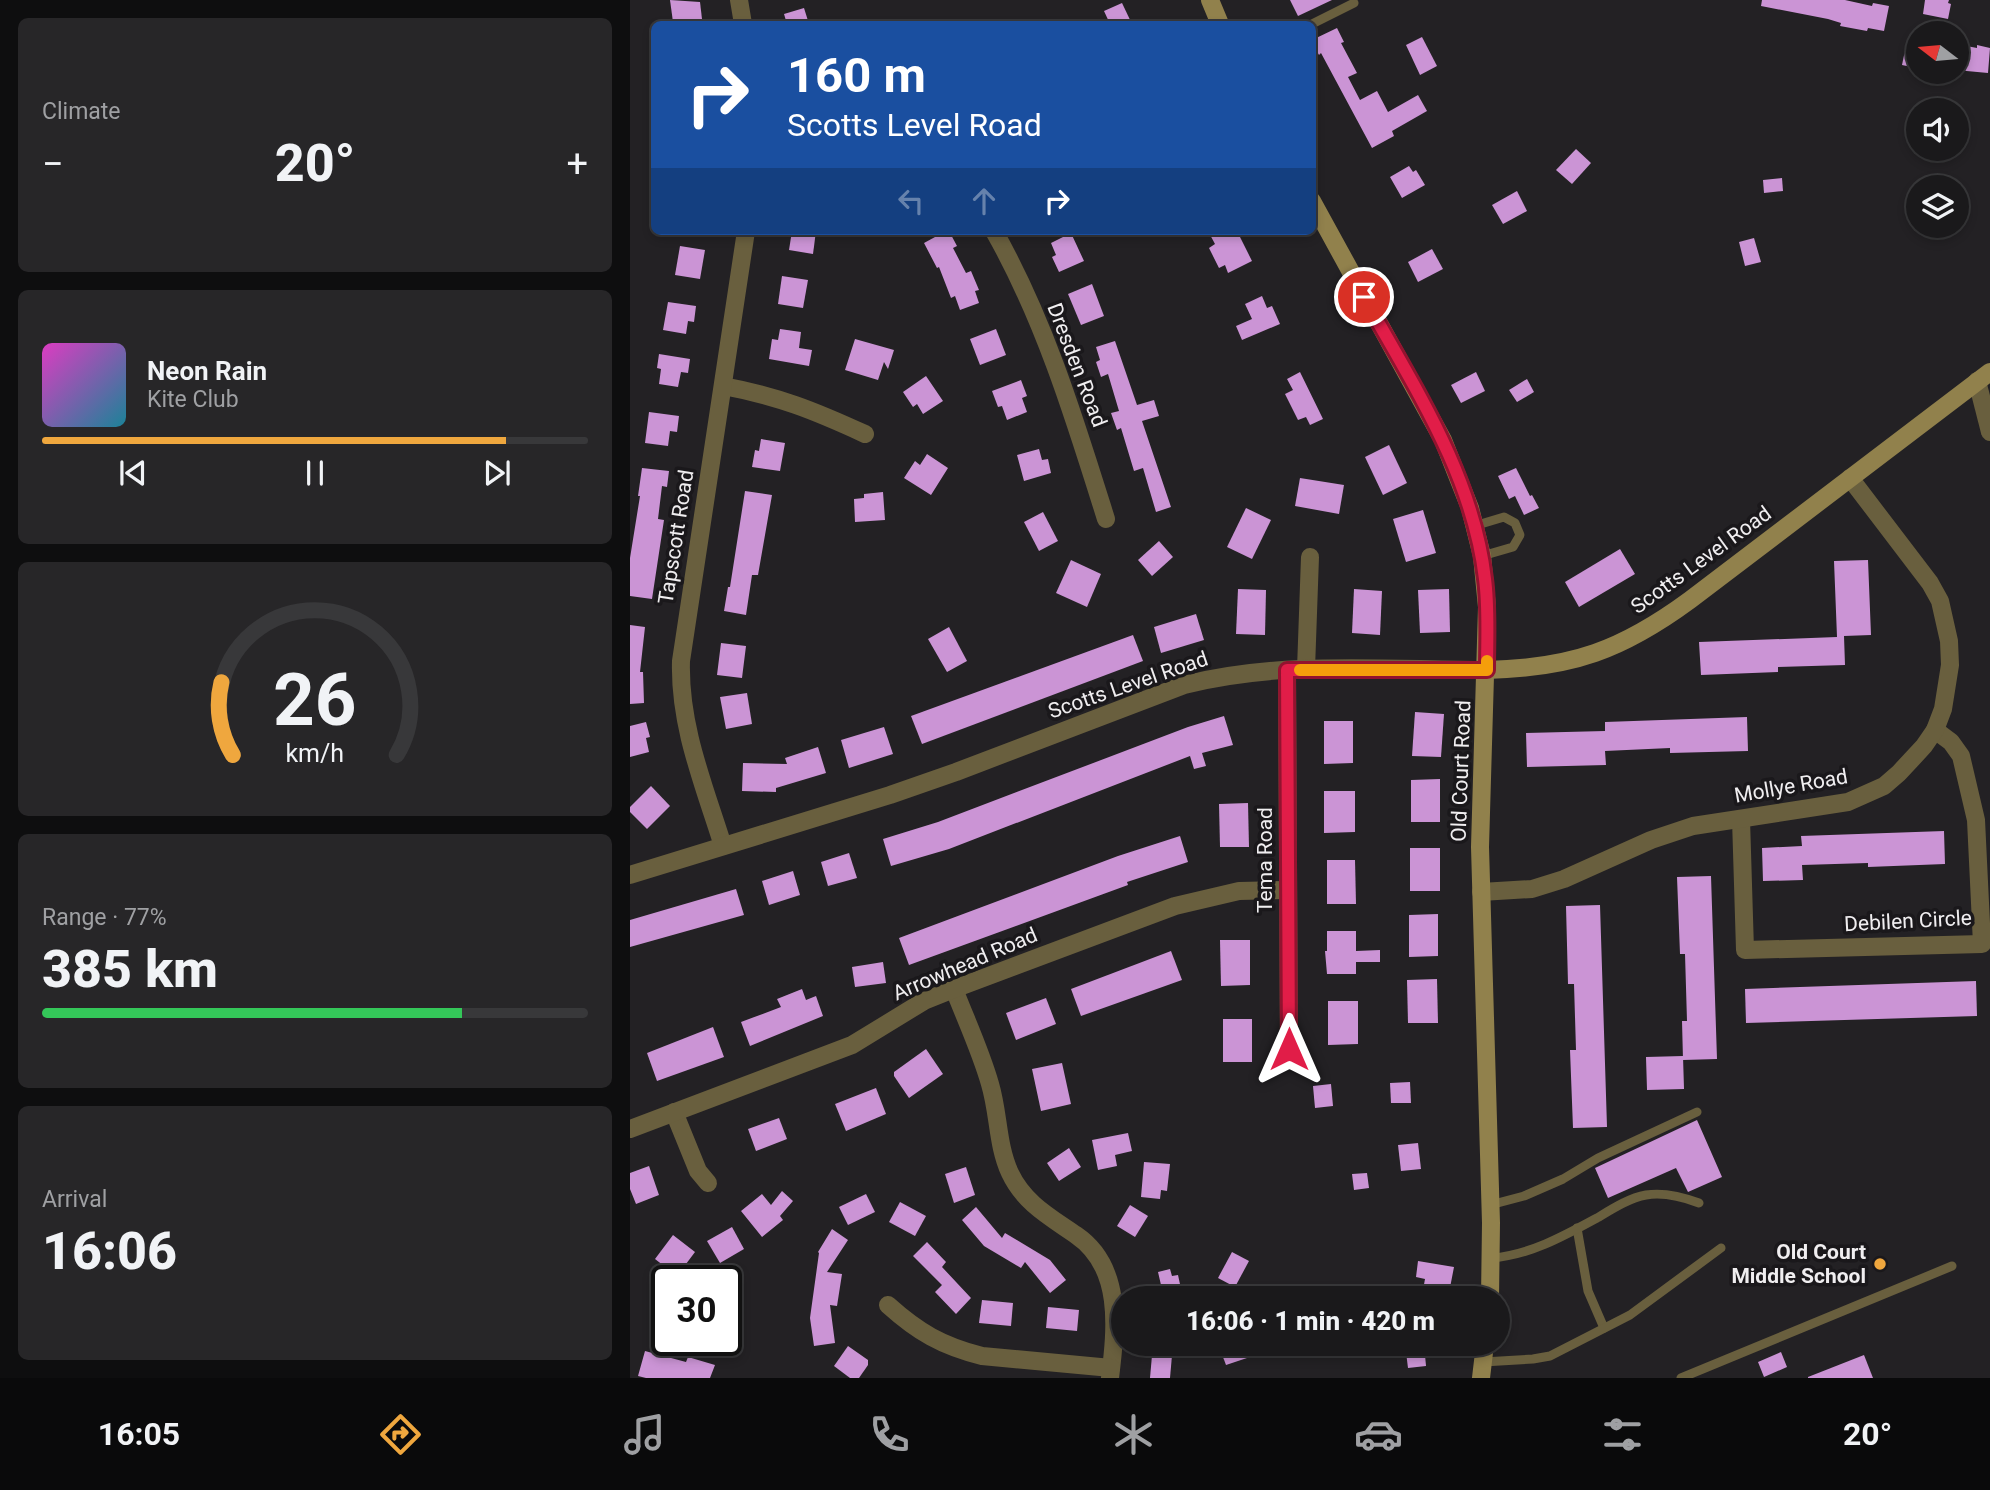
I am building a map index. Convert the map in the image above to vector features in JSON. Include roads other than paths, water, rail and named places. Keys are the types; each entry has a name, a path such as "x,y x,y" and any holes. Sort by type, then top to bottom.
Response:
{"main road":[{"path":"1210,0 1219,21"},
{"name":"Old Court Road","path":"1316,208 1443,440 1458,473 1482,556 1487,607 1487,670 1481,807 1481,892 1491,1286"},
{"name":"Scotts Level Road","path":"1487,670 1559,664 1591,656 1626,641 1674,611 1984,376"}],"street":[{"path":"738,0 742,21"},
{"name":"Tapscott Road","path":"723,846 687,729 680,684 684,634 745,235"},
{"name":"Dresden Road","path":"996,235 1012,262 1069,399 1106,519"},
{"path":"1984,376 1990,432"},
{"path":"723,386 794,402 866,434"},
{"name":"Mollye Road","path":"1481,892 1532,889 1564,879 1671,832 1693,826 1847,802 1884,786 1918,753 1935,730 1943,709 1950,665 1950,641 1940,601 1930,583 1850,478"},
{"path":"1306,669 1310,557"},
{"name":"Scotts Level Road","path":"630,875 956,772 1184,685 1216,677 1306,669 1487,670"},
{"name":"Tema Road","path":"1287,670 1289,1049"},
{"name":"Debilen Circle","path":"1741,819 1745,950 1982,944 1976,820 1961,756 1951,742 1935,730"},
{"name":"Arrowhead Road","path":"630,1129 852,1045 924,1001 1175,906 1239,891 1288,890"},
{"path":"888,1305 914,1328 936,1341 961,1350 982,1356 1111,1373 1115,1312 1104,1268 1079,1236 1035,1207 1010,1174 1003,1153 990,1083 954,989"},
{"path":"674,1112 698,1171 708,1184"}],"lane":[{"path":"1316,22 1354,2"},
{"path":"1474,526 1504,517 1515,523 1520,535 1513,547 1482,556"},
{"path":"1490,1205 1524,1196 1563,1179 1598,1158 1697,1112"},
{"path":"1492,1258 1535,1250 1624,1203 1647,1195 1675,1196 1699,1203"},
{"path":"1577,1228 1588,1291 1604,1328"},
{"path":"1482,1370 1550,1356 1630,1315 1721,1248"},
{"path":"1681,1378 1952,1266"}],"place":[{"name":"Old Court Middle School","path":"1880,1264"}]}
